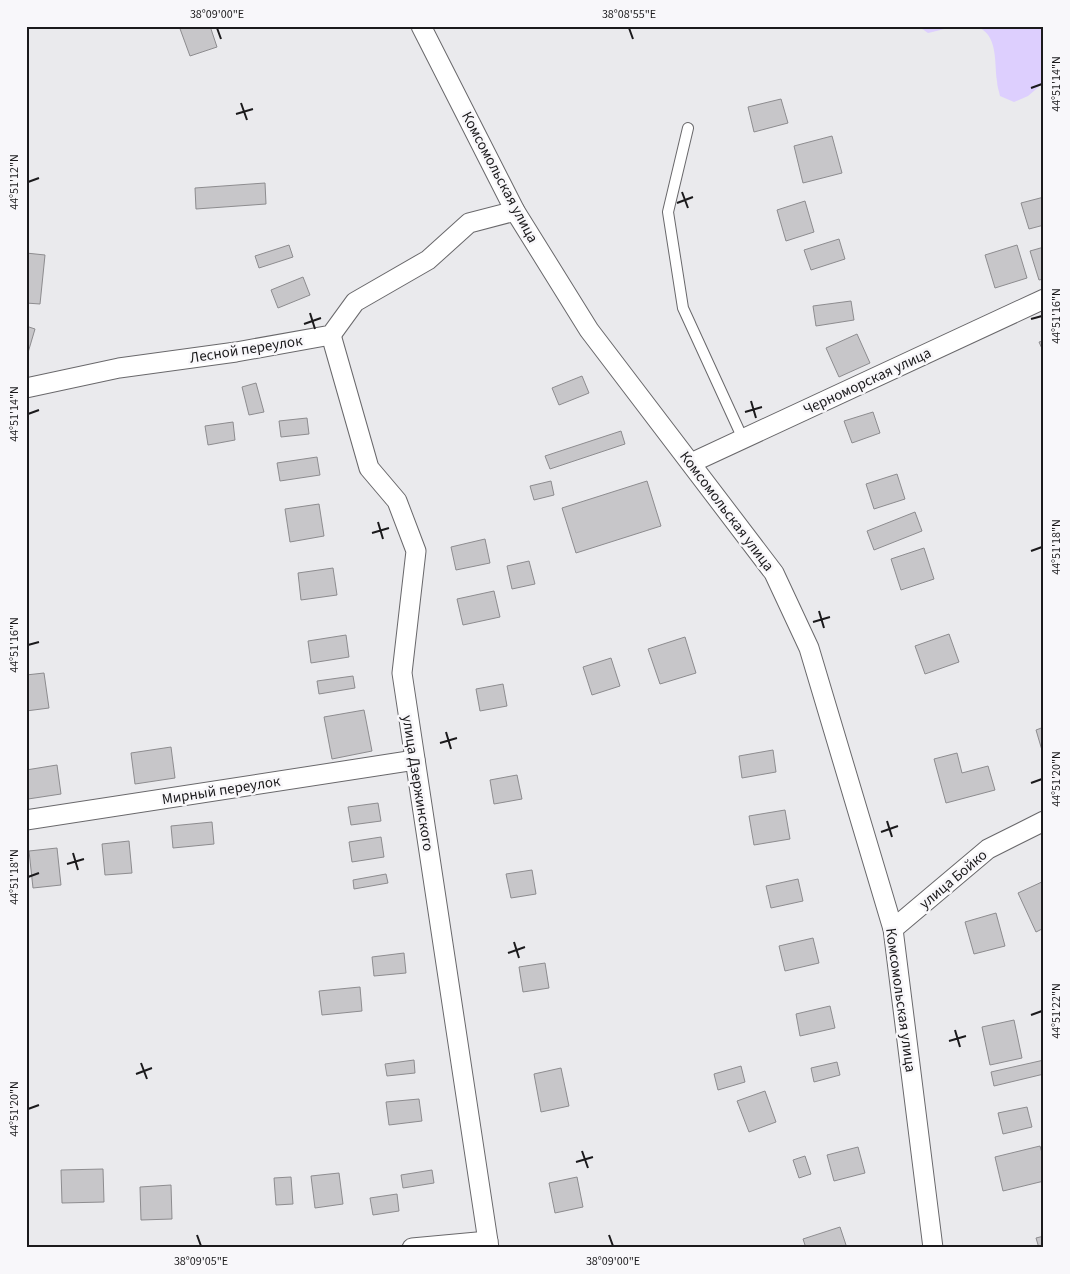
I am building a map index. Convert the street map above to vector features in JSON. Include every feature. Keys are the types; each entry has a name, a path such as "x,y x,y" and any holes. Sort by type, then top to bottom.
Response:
{"street":[{"name":"Комсомольская улица","path":"426,29 515,211 589,330 774,573 809,648 893,929 933,1248"},
{"path":"331,335 355,302 428,260 468,223 515,211"},
{"name":"Черноморская улица","path":"691,463 1044,299"},
{"name":"Лесной переулок","path":"26,388 119,368 236,352 331,335"},
{"name":"улица Дзержинского","path":"331,335 369,468 397,501 416,551 402,673 489,1244"},
{"name":"Мирный переулок","path":"26,820 415,760"},
{"name":"улица Бойко","path":"893,929 988,849 1044,821"},
{"path":"412,1248 489,1244"}],"lane":[{"path":"688,128 668,212 683,308 743,438"}],"shaded area":[{"path":"918,26 959,26 928,33"},
{"path":"975,26 1044,26 1044,86 1041,85 1028,96 1014,102 1000,96 992,42 983,30"}],"building":[{"path":"179,26 210,26 217,47 190,56"},
{"path":"781,99 788,123 754,132 748,107"},
{"path":"832,136 842,173 803,183 794,146"},
{"path":"265,183 266,204 196,209 195,188"},
{"path":"1044,197 1044,225 1029,229 1021,203"},
{"path":"805,201 814,232 786,241 777,210"},
{"path":"839,239 845,259 811,270 804,250"},
{"path":"289,245 293,257 259,268 255,256"},
{"path":"1017,245 1027,278 995,288 985,255"},
{"path":"1044,247 1044,279 1039,280 1030,251"},
{"path":"26,253 45,255 40,304 26,303"},
{"path":"303,277 310,295 278,308 271,290"},
{"path":"851,301 854,320 816,326 813,306"},
{"path":"26,326 35,329 27,356 26,356"},
{"path":"857,334 870,363 839,377 826,348"},
{"path":"1044,341 1044,353 1039,342"},
{"path":"582,376 589,393 559,405 552,388"},
{"path":"256,383 264,412 249,415 242,387"},
{"path":"873,412 880,433 852,443 844,421"},
{"path":"307,418 309,434 281,437 279,421"},
{"path":"233,422 235,440 208,445 205,426"},
{"path":"621,431 625,444 550,469 545,456"},
{"path":"317,457 320,475 280,481 277,463"},
{"path":"897,474 905,499 874,509 866,484"},
{"path":"551,481 554,495 534,500 530,486"},
{"path":"647,481 661,526 576,553 562,508"},
{"path":"319,504 324,536 290,542 285,509"},
{"path":"915,512 922,531 874,550 867,531"},
{"path":"485,539 490,563 456,570 451,547"},
{"path":"924,548 934,579 901,590 891,559"},
{"path":"529,561 535,584 512,589 507,566"},
{"path":"333,568 337,595 301,600 298,573"},
{"path":"494,591 500,617 463,625 457,599"},
{"path":"949,634 959,662 925,674 915,646"},
{"path":"346,635 349,657 311,663 308,641"},
{"path":"685,637 696,673 660,684 648,649"},
{"path":"611,658 620,686 592,695 583,667"},
{"path":"44,673 49,708 26,711 26,675"},
{"path":"353,676 355,688 319,694 317,681"},
{"path":"503,684 507,706 480,711 476,689"},
{"path":"364,710 372,751 332,759 324,717"},
{"path":"1044,727 1044,757 1036,730"},
{"path":"171,747 175,778 135,784 131,753"},
{"path":"773,750 776,772 742,778 739,756"},
{"path":"957,753 962,773 988,766 995,790 946,803 934,759"},
{"path":"57,765 61,794 28,799 26,770"},
{"path":"517,775 522,799 494,804 490,780"},
{"path":"378,803 381,821 351,825 348,807"},
{"path":"785,810 790,839 754,845 749,816"},
{"path":"212,822 214,844 173,848 171,826"},
{"path":"381,837 384,857 352,862 349,842"},
{"path":"129,841 132,873 105,875 102,844"},
{"path":"57,848 61,885 33,888 29,851"},
{"path":"532,870 536,894 511,898 506,874"},
{"path":"386,874 388,883 354,889 353,880"},
{"path":"798,879 803,901 771,908 766,886"},
{"path":"1044,881 1044,928 1036,932 1018,893"},
{"path":"996,913 1005,946 974,954 965,922"},
{"path":"813,938 819,963 785,971 779,946"},
{"path":"404,953 406,973 374,976 372,957"},
{"path":"545,963 549,988 523,992 519,967"},
{"path":"360,987 362,1011 322,1015 319,991"},
{"path":"830,1006 835,1028 800,1036 796,1014"},
{"path":"1014,1020 1022,1058 990,1065 982,1027"},
{"path":"414,1060 415,1073 387,1076 385,1064"},
{"path":"1044,1060 1044,1074 994,1086 991,1072"},
{"path":"837,1062 840,1075 814,1082 811,1068"},
{"path":"741,1066 745,1082 718,1090 714,1074"},
{"path":"561,1068 569,1106 541,1112 534,1074"},
{"path":"765,1091 776,1122 749,1132 737,1101"},
{"path":"419,1099 422,1121 389,1125 386,1102"},
{"path":"1027,1107 1032,1127 1003,1134 998,1113"},
{"path":"1040,1146 1044,1160 1044,1181 1003,1191 995,1157"},
{"path":"858,1147 865,1173 834,1181 827,1155"},
{"path":"805,1156 811,1174 799,1178 793,1160"},
{"path":"103,1169 104,1202 62,1203 61,1170"},
{"path":"432,1170 434,1183 403,1188 401,1175"},
{"path":"339,1173 343,1204 315,1208 311,1176"},
{"path":"291,1177 293,1204 276,1205 274,1178"},
{"path":"577,1177 583,1207 555,1213 549,1183"},
{"path":"171,1185 172,1219 141,1220 140,1187"},
{"path":"397,1194 399,1211 373,1215 370,1198"},
{"path":"26,1197 28,1226 26,1226"},
{"path":"840,1227 847,1248 806,1248 803,1239"},
{"path":"1044,1236 1044,1248 1039,1248 1036,1238"}]}
